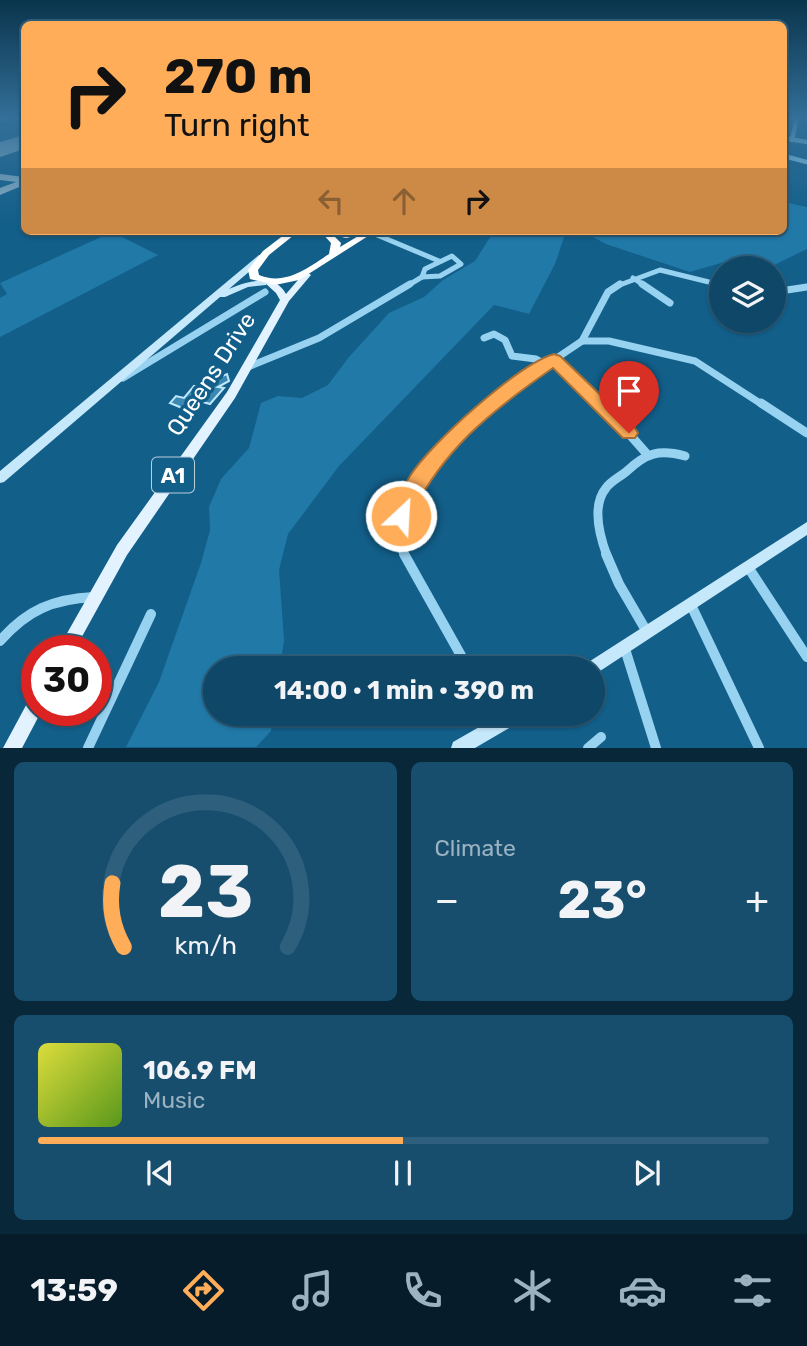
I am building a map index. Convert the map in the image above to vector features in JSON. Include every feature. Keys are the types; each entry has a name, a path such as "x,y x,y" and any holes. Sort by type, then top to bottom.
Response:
{"highway":[{"path":"266,286 252,274 266,253 287,235"},
{"path":"328,235 336,243 334,256"},
{"name":"A1","path":"266,286 307,275 363,235"}],"main road":[{"path":"0,478 266,253"},
{"name":"Queens Drive","path":"74,635 139,523 248,367 285,300 307,275"},
{"path":"208,300 246,285 266,286"},
{"name":"Queens Drive","path":"266,286 280,291 285,300"},
{"path":"605,661 807,528"},
{"path":"12,747 24,726"},
{"path":"459,747 498,726"}],"street":[{"path":"787,157 807,162"},
{"path":"378,235 439,261"},
{"path":"248,367 319,338 422,276 440,276 461,264 452,256 425,269 422,276"},
{"path":"461,656 402,551 397,534 401,516 417,481 488,404 582,341 605,295 633,278 660,270 709,282"},
{"path":"633,278 670,303"},
{"path":"99,393 266,286"},
{"path":"786,290 807,287"},
{"path":"484,338 494,334 505,340 512,356 551,362 610,411 646,453"},
{"path":"582,341 610,341 695,360 807,433"},
{"path":"649,634 623,593 601,540 598,506 604,489 646,453 668,451 685,456"},
{"path":"748,568 807,657"},
{"path":"0,641 19,620 48,602 95,597"},
{"path":"691,606 759,747"},
{"path":"88,747 151,614"},
{"path":"625,649 656,747"},
{"path":"488,732 489,726"},
{"path":"588,747 601,737"}],"shaded area":[{"path":"787,203 807,207 807,249 786,259 786,256 709,256 709,266 690,272 606,244 589,235 787,235"},
{"path":"105,235 118,235 158,255 0,337 0,298 7,294 0,283"},
{"path":"491,235 565,235 555,264 529,314 494,305 339,466 288,534 279,570 284,640 282,656 203,656 203,726 272,726 271,731 256,747 126,747 159,682 201,563 210,530 209,507 221,479 249,448 261,403 278,396 302,398 328,385 389,313 424,297 443,280 475,261"}],"building":[{"path":"227,374 229,381 218,387 224,388 210,404 196,400 187,410 170,403 176,396 184,398 194,386 200,388 205,383"}],"taxiway":[{"path":"0,177 21,180"},
{"path":"0,192 21,183"}],"route":[{"path":"401,516 405,502 417,481 470,422 488,404 554,359 610,411 629,433"}]}
